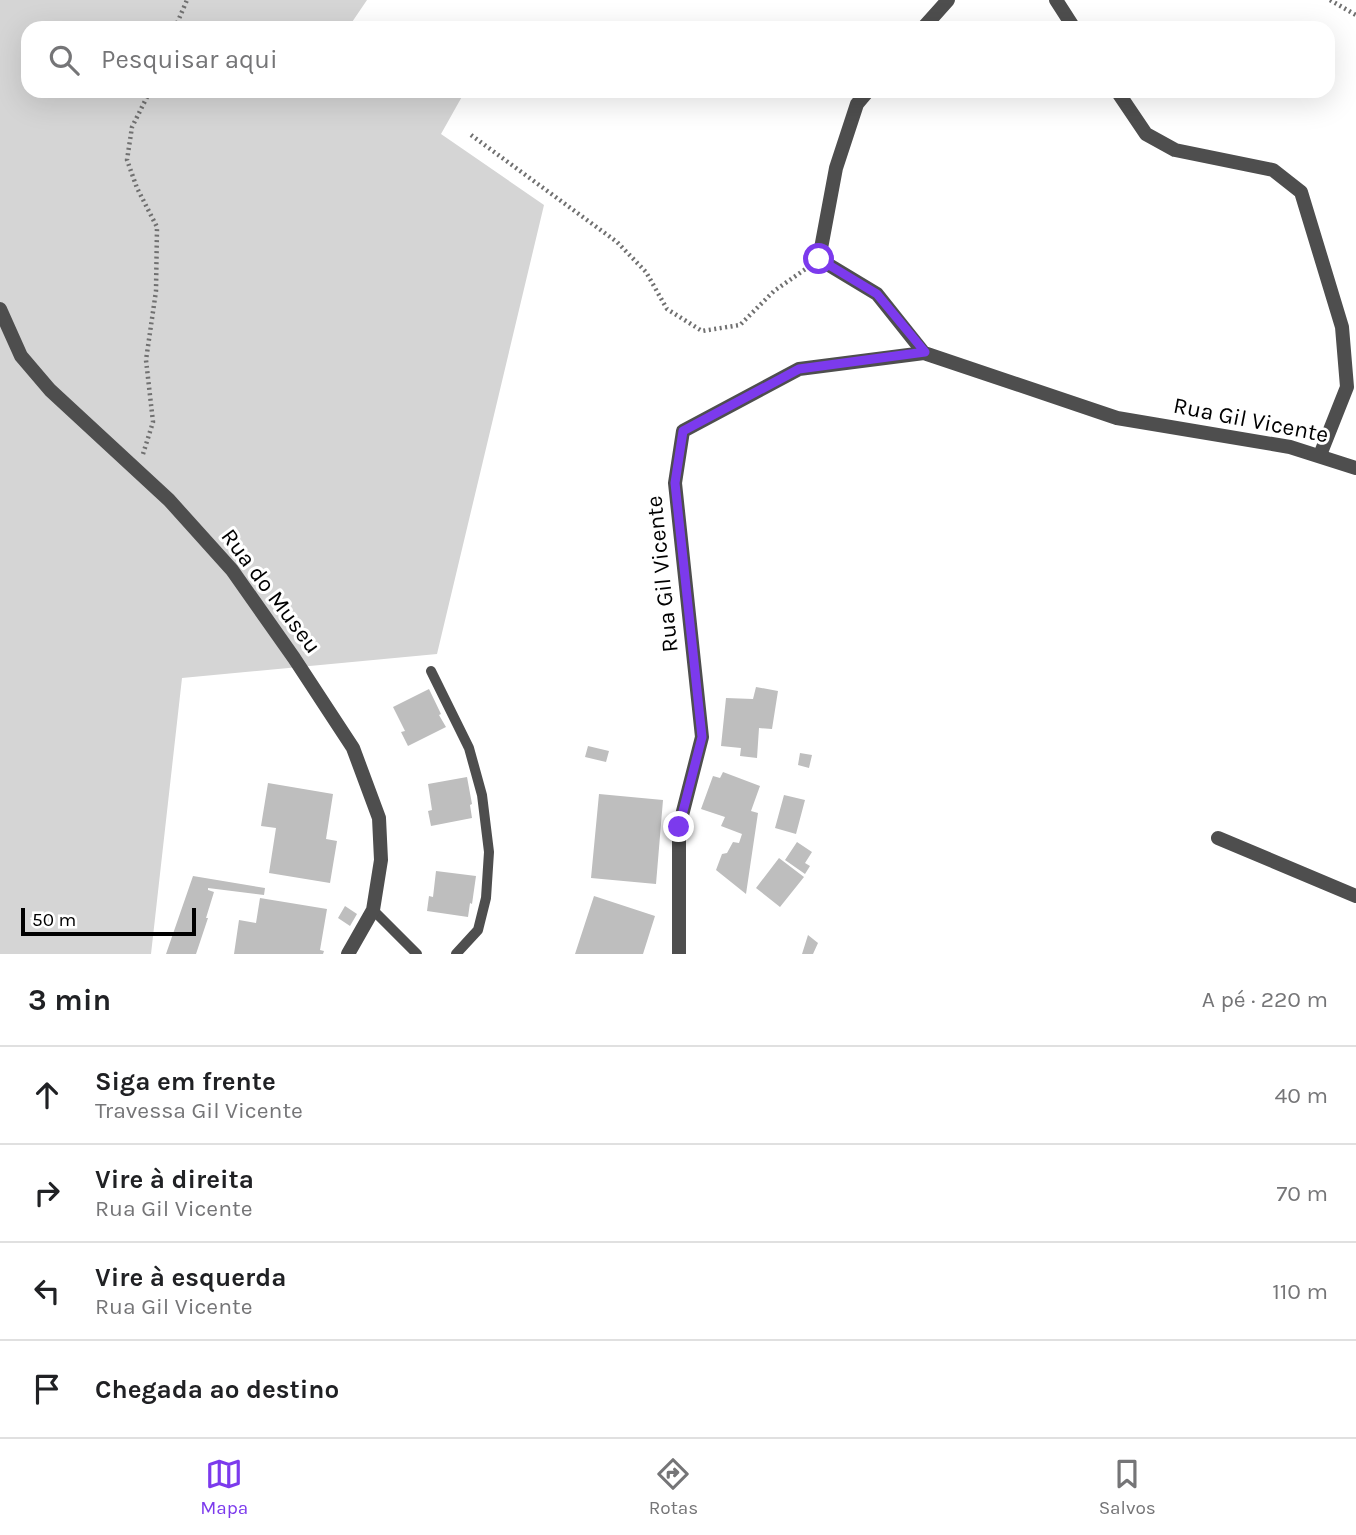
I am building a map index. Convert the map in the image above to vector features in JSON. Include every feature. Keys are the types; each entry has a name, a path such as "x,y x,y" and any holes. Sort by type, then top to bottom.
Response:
{"street":[{"path":"929,21 948,0"},
{"path":"1056,0 1070,21"},
{"path":"862,98 857,104 836,168 819,259 877,294 925,352"},
{"path":"1122,98 1146,134 1175,150 1273,170 1301,192 1342,327 1347,387 1320,455"},
{"name":"Rua do Museu","path":"0,309 22,356 50,390 169,500 232,570 353,748 379,818 382,860 373,910 348,954"},
{"name":"Rua Gil Vicente","path":"679,954 679,827 702,737 675,483 683,431 799,369 925,352 1117,418 1290,447 1356,468"},
{"path":"1218,838 1356,897"}],"lane":[{"path":"431,671 469,748 482,795 489,852 486,898 478,930 456,954"},
{"path":"373,910 417,954"}],"path":[{"path":"178,21 187,0"},
{"path":"1330,0 1356,15"},
{"path":"138,471 153,422 146,360 156,291 157,227 137,188 127,160 132,127 146,98"},
{"path":"471,135 617,242 646,272 667,309 702,331 740,325 774,291 819,259"}],"shaded area":[{"path":"0,0 367,0 353,21 21,21 21,98 461,98 441,134 544,205 437,654 182,678 151,954 0,954"}],"building":[{"path":"756,687 778,691 772,729 759,728 757,758 740,756 741,748 721,746 726,698 753,699"},
{"path":"429,689 446,727 408,746 401,732 405,731 393,707"},
{"path":"588,746 609,751 606,762 585,757"},
{"path":"800,753 812,755 809,768 798,765"},
{"path":"723,772 760,786 751,811 758,813 746,894 716,870 722,854 727,853 733,842 739,843 742,834 721,826 725,817 701,809 713,776 720,778"},
{"path":"467,777 472,818 431,826 428,811 432,810 428,784"},
{"path":"268,783 333,794 326,839 337,841 330,883 269,873 276,828 261,826"},
{"path":"599,794 663,800 656,884 591,878"},
{"path":"784,795 805,800 796,834 775,828"},
{"path":"797,842 812,852 805,863 810,866 805,874 785,860"},
{"path":"779,858 804,877 780,907 756,888"},
{"path":"436,871 476,876 468,917 427,911 429,896 433,897"},
{"path":"193,876 265,888 264,895 208,888 214,892 196,954 166,954"},
{"path":"594,896 655,916 643,954 575,954"},
{"path":"260,898 327,909 320,950 324,951 323,954 234,954 239,920 256,923"},
{"path":"345,906 357,914 350,926 338,918"},
{"path":"808,935 818,943 813,954 802,954"}],"route":[{"path":"679,827 702,737 675,483 683,431 799,369 925,352 877,294 819,259"}]}
